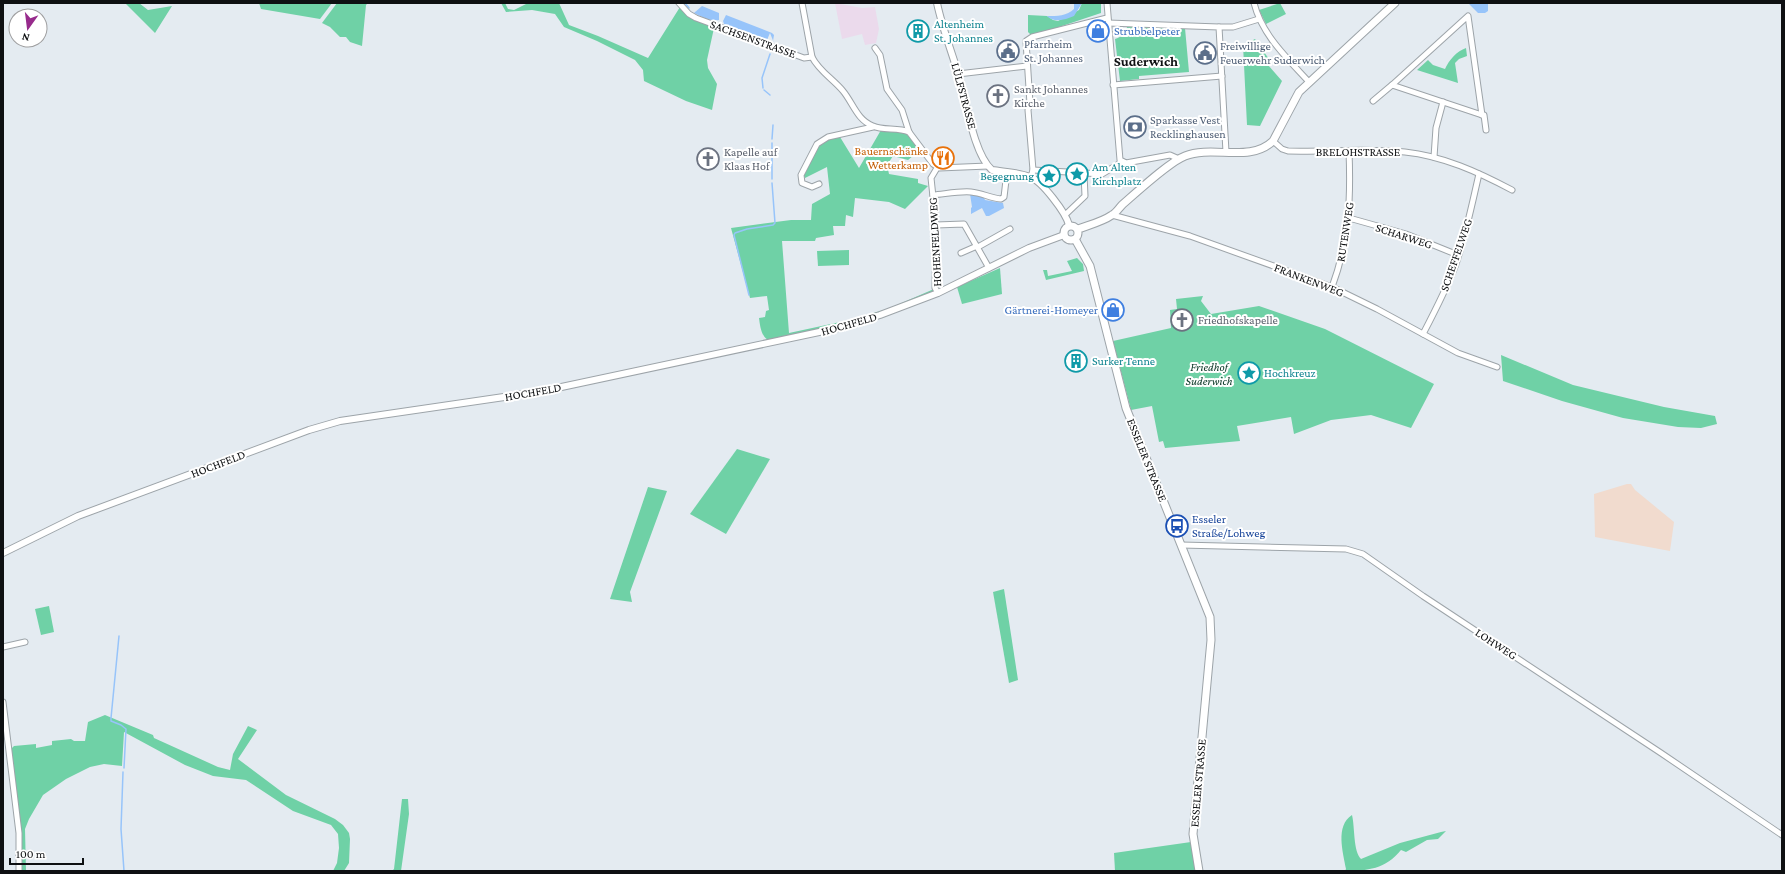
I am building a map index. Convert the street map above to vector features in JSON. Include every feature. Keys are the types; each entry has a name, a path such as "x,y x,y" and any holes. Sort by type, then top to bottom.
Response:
{"main road":[{"path":"1078,229 1112,215 1179,159 1196,153 1257,151 1268,146 1273,141 1299,92 1395,3"},
{"path":"1073,225 1078,229 1079,234 1075,239 1069,240 1064,235 1064,229 1069,226 1073,225"},
{"name":"ESSELER STRASSE","path":"1075,239 1090,266 1126,408 1206,606 1211,630 1194,834 1199,871"}],"street":[{"name":"SACHSENSTRASSE","path":"679,3 689,14 696,18 804,58 812,57 816,64 844,92 857,114 873,127"},
{"path":"802,3 812,57"},
{"name":"LÜLFSTRASSE","path":"937,3 975,136 983,158 988,166"},
{"path":"1106,3 1118,156 1122,162"},
{"path":"1254,3 1259,18 1279,50 1309,82"},
{"path":"1372,101 1392,85 1468,16 1482,115 1484,115 1486,130"},
{"path":"1031,177 1033,170 1028,110 1030,104 1026,41 1032,37 1108,20 1233,27 1259,18"},
{"path":"1219,27 1226,152"},
{"path":"875,48 880,55 887,89 902,110 909,132 937,168 988,166 992,170 1031,177 1038,182 1065,215 1069,226"},
{"path":"958,74 1027,66"},
{"path":"1113,85 1222,76"},
{"path":"1392,85 1482,115"},
{"path":"1434,158 1436,128 1443,102"},
{"path":"819,184 812,187 802,183 801,175 817,144 828,137 873,127 904,130 909,132"},
{"name":"BRELOHSTRASSE","path":"1273,141 1282,149 1288,151 1395,151 1434,158 1456,164 1512,190"},
{"name":"RUTENWEG","path":"1332,287 1339,268 1349,218 1351,188 1349,151"},
{"path":"1033,170 1102,174 1122,162 1126,163 1170,156 1179,159"},
{"name":"HOHENFELDWEG","path":"937,168 931,178 936,225 935,288 938,294"},
{"path":"933,195 970,192 983,194 986,197 1001,199 1004,197 1007,172"},
{"path":"1065,215 1085,196 1084,174"},
{"name":"SCHEFFELWEG","path":"1423,334 1441,300 1458,255 1479,174"},
{"name":"FRANKENWEG","path":"1112,215 1190,236 1332,287 1458,353 1497,367"},
{"name":"SCHARWEG","path":"1349,218 1406,234 1458,255"},
{"path":"936,225 964,224 989,268"},
{"path":"961,253 1010,229"},
{"name":"HOCHFELD","path":"3,552 78,516 322,425 371,415 538,392 701,356 807,335 870,318 938,294 1028,248 1064,235"},
{"name":"LOHWEG","path":"1181,545 1346,549 1363,554 1423,596 1782,835"},
{"path":"3,647 25,642"},
{"path":"3,702 19,833 19,871"}],"shaded area":[{"path":"835,3 862,8 875,7 879,29 876,43 865,45 862,34 842,39"},
{"path":"1631,484 1635,490 1674,522 1670,551 1595,537 1594,494"}],"green space":[{"path":"125,3 139,3 148,10 172,6 155,33"},
{"path":"259,3 332,3 320,19 261,9"},
{"path":"337,3 368,3 366,5 362,46 350,42 346,37 340,37 330,27 322,23"},
{"path":"501,3 505,3 508,9 514,10 528,3 559,3 569,25 648,58 680,7 698,21 714,28 707,60 708,68 717,84 712,110 686,101 644,81 643,70 635,60 597,41 564,27 555,14 532,10 506,12"},
{"path":"1082,3 1101,3 1101,13 1032,36 1028,32 1028,15 1047,16 1058,21 1079,10"},
{"path":"1280,3 1286,14 1266,24 1259,10"},
{"path":"1127,27 1185,28 1189,72 1139,76 1139,79 1120,81 1115,39 1126,32"},
{"path":"1255,39 1271,62 1268,65 1282,81 1260,126 1247,125 1243,45"},
{"path":"1466,48 1467,56 1459,59 1455,63 1458,83 1417,70 1428,60 1433,65 1445,69 1459,51"},
{"path":"881,130 900,131 908,135 920,150 908,160 893,156 887,165 889,174 918,179 918,183 928,186 905,209 889,202 855,198 853,217 846,215 845,226 833,226 834,235 816,238 815,241 782,241 789,333 854,319 890,308 934,289 933,292 839,327 768,340 762,333 759,318 765,317 766,311 769,310 767,296 750,298 731,228 791,220 811,220 812,204 830,194 827,167 805,178 803,174 816,150 826,141 832,138 840,137 859,168"},
{"path":"849,250 849,265 818,266 817,251"},
{"path":"1077,258 1083,264 1084,271 1046,280 1043,270 1047,270 1048,276 1072,271 1067,261"},
{"path":"1000,268 1002,294 962,304 957,287"},
{"name":"Friedhof Suderwich","path":"1203,296 1201,301 1211,314 1259,306 1325,329 1434,384 1411,428 1371,415 1331,420 1294,434 1291,417 1237,426 1240,441 1165,448 1163,441 1159,442 1152,406 1131,410 1113,341 1171,328 1170,310 1177,309 1176,299"},
{"path":"1501,355 1573,385 1664,407 1715,416 1717,424 1701,428 1678,427 1623,418 1562,401 1503,381"},
{"path":"737,449 770,459 726,534 690,514"},
{"path":"648,487 667,491 630,592 632,602 610,599"},
{"path":"1004,589 1018,680 1009,683 993,592"},
{"path":"49,606 54,632 41,635 35,609"},
{"path":"105,715 153,735 154,738 218,767 230,770 233,754 248,726 257,730 238,759 286,795 335,819 343,825 349,833 350,839 349,863 344,871 333,871 337,863 339,848 338,834 331,825 293,811 246,780 213,776 185,765 124,732 122,766 104,764 90,767 66,779 43,795 25,829 26,871 20,871 10,750 14,746 36,744 36,748 52,745 52,741 71,739 74,741 85,741 88,722"},
{"path":"402,799 408,799 409,814 401,871 392,871 394,869"},
{"path":"1352,815 1355,845 1361,859 1400,843 1446,831 1438,839 1427,840 1406,852 1401,850 1389,861 1376,868 1345,871 1342,832 1343,826"},
{"path":"1191,842 1197,871 1115,871 1114,853"}],"water":[{"path":"1074,3 1082,3 1074,16 1063,20 1053,20 1047,16 1058,16 1068,13 1074,9"},
{"path":"1468,3 1488,3 1488,11 1485,13 1478,13"},
{"path":"702,6 719,13 719,20 710,20 694,13"},
{"path":"726,15 772,33 774,35 773,41 770,33 767,40 724,24 723,21"},
{"path":"970,194 983,196 985,200 1003,203 1004,208 989,216 986,216 982,208 971,214 972,207"}],"waterway":[{"path":"685,3 689,8"},
{"path":"763,88 762,78 770,54"},
{"path":"764,90 770,95"},
{"path":"772,139 773,125"},
{"path":"772,143 772,179"},
{"path":"749,295 734,235 735,233 747,229 773,225 775,223 772,183"},
{"path":"119,636 111,721 126,729 124,768"},
{"path":"123,772 121,829 124,871"}],"place":[{"name":"Altenheim St. Johannes","path":"918,31"},
{"name":"Strubbelpeter","path":"1098,31"},
{"name":"Pfarrheim St. Johannes","path":"1008,51"},
{"name":"Freiwillige Feuerwehr Suderwich","path":"1205,53"},
{"name":"Sankt Johannes Kirche","path":"998,96"},
{"name":"Sparkasse Vest Recklinghausen","path":"1135,127"},
{"name":"Bauernschänke Wetterkamp","path":"943,158"},
{"name":"Kapelle auf Klaas Hof","path":"708,159"},
{"name":"Am Alten Kirchplatz","path":"1077,174"},
{"name":"Begegnung","path":"1049,176"},
{"name":"Gärtnerei-Homeyer","path":"1113,310"},
{"name":"Friedhofskapelle","path":"1182,320"},
{"name":"Surker Tenne","path":"1076,361"},
{"name":"Hochkreuz","path":"1249,373"},
{"name":"Esseler Straße/Lohweg","path":"1177,526"}],"district":[{"name":"Suderwich","path":"1146,61"}]}
